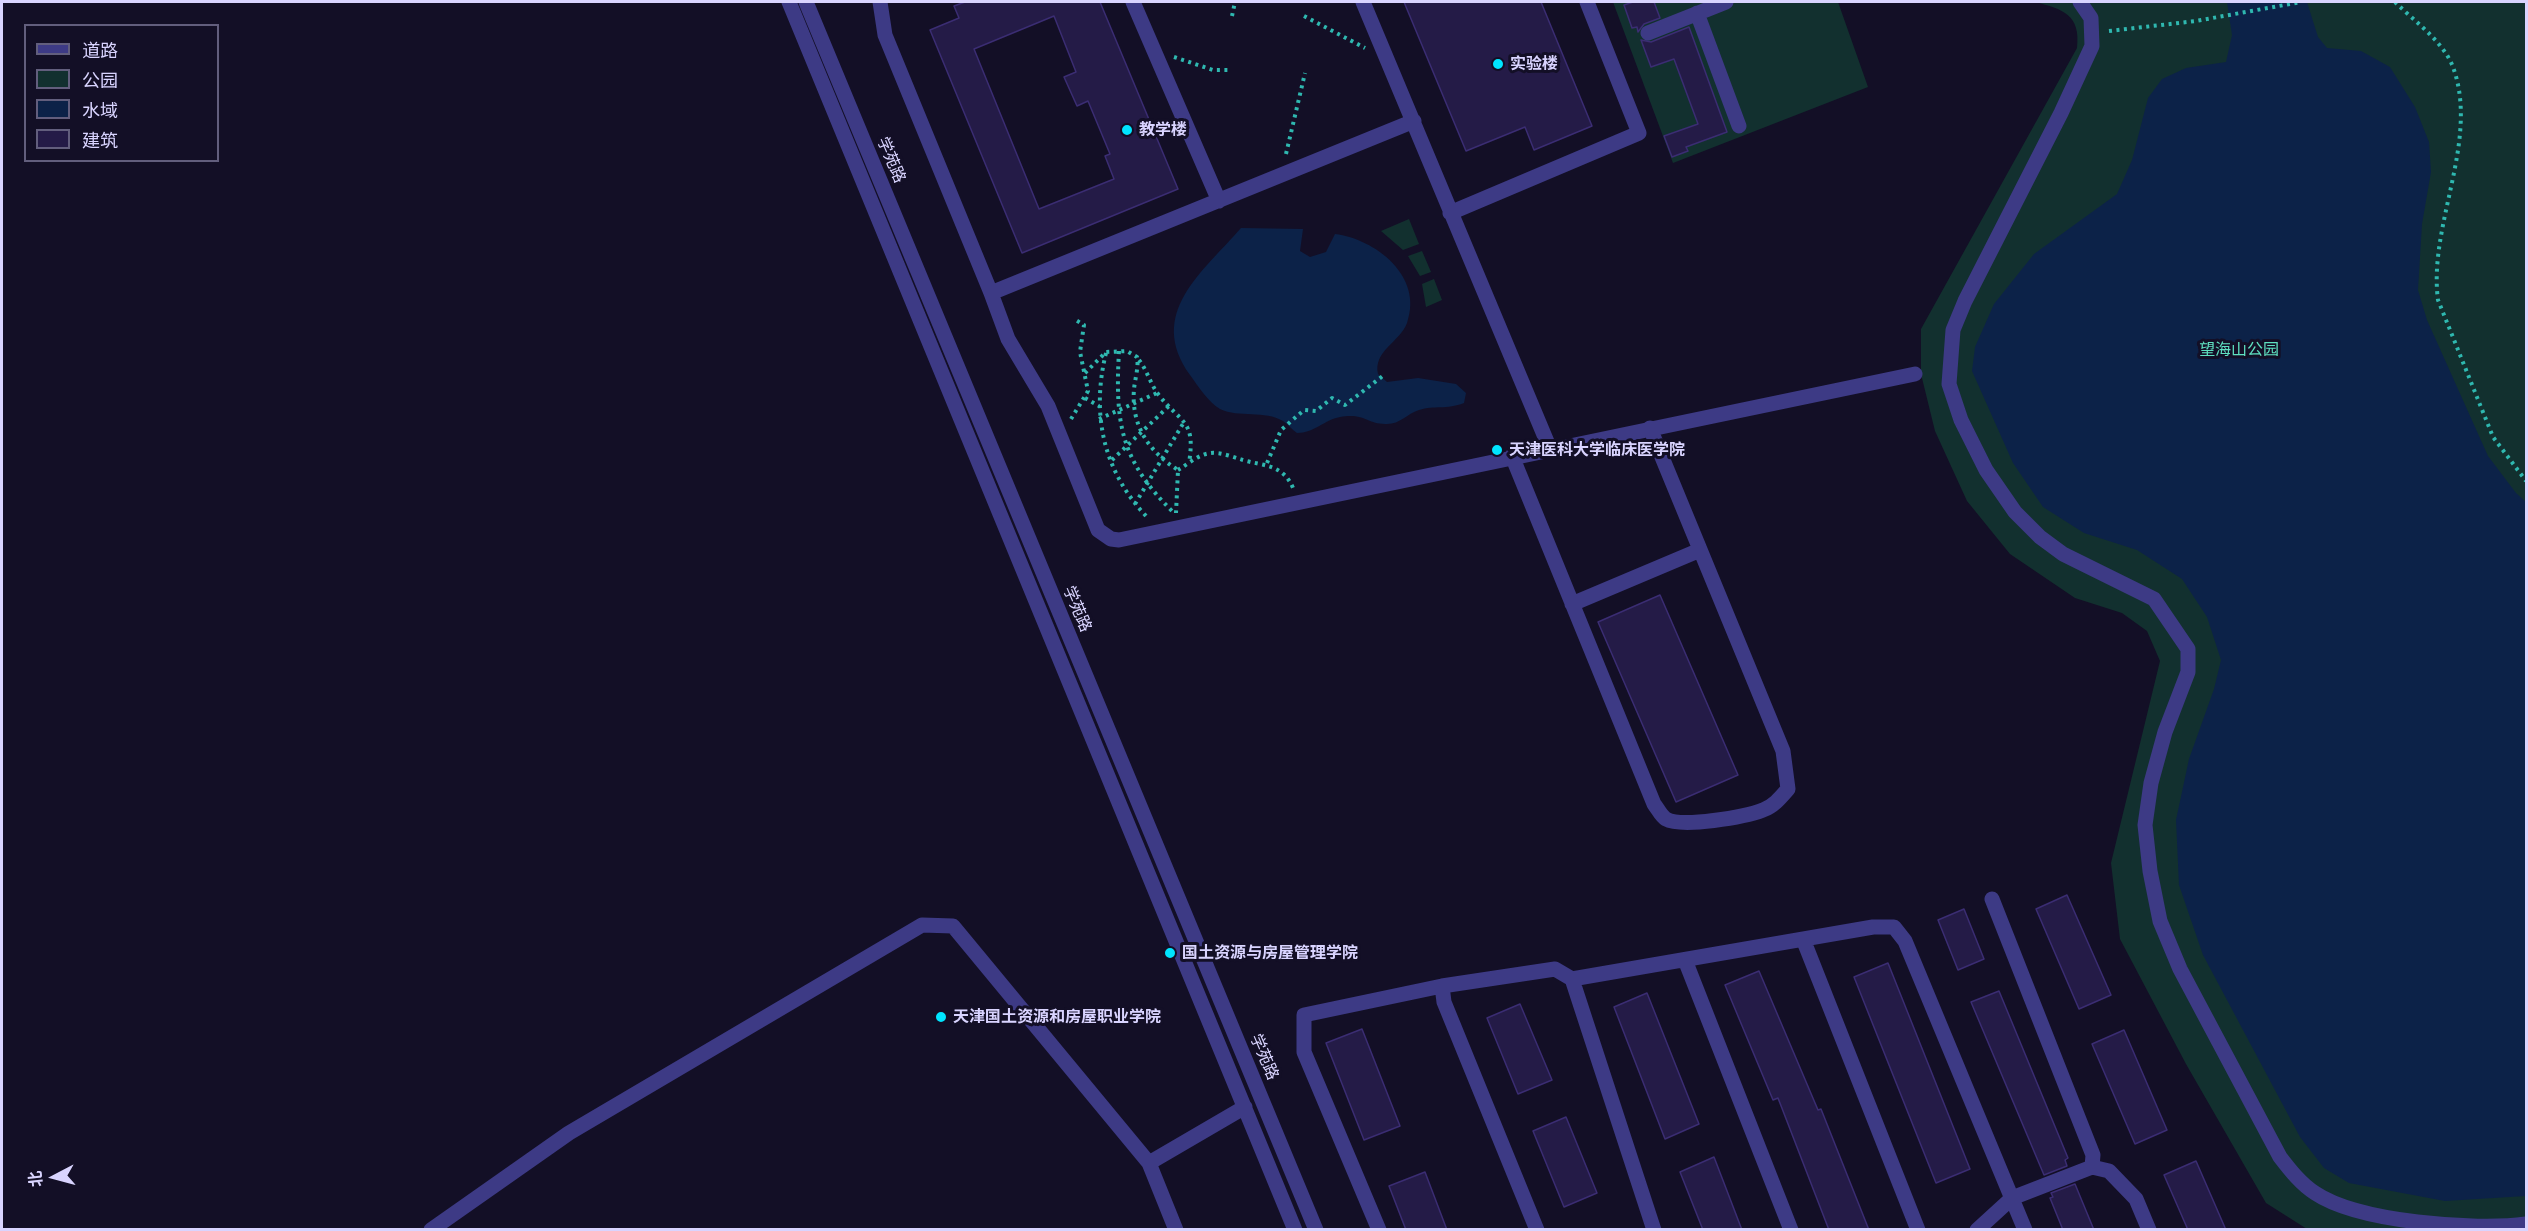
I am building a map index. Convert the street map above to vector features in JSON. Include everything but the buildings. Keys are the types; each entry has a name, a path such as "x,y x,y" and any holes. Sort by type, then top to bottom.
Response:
{"street":[{"name":"学苑路","path":"789,2 1295,1230"},
{"name":"学苑路","path":"806,2 1316,1230"},
{"path":"880,2 885,35 1008,339 1044,398 1098,530 1111,539 1119,540 1161,531 1181,520 1298,502 1915,374"},
{"path":"1133,2 1219,201"},
{"path":"1363,2 1550,448"},
{"path":"1450,213 1639,133 1587,2"},
{"path":"1648,33 1726,2"},
{"path":"2080,2 2091,18 2092,46 2061,113 1985,260 1953,330 1949,384 1961,420 1986,470 2015,512 2040,537 2064,554 2154,599 2188,649 2188,672 2165,732 2151,783 2145,825 2150,871 2160,921 2180,969 2280,1157 2295,1177 2315,1194 2346,1207 2410,1221 2463,1227 2501,1228 2526,1224"},
{"path":"1697,13 1739,126"},
{"path":"991,293 1414,122"},
{"path":"1512,456 1654,804 1664,818 1678,823 1694,823 1764,810 1776,802 1788,789 1783,751 1650,428"},
{"path":"1572,604 1700,550"},
{"path":"1992,899 2093,1155 2092,1167"},
{"path":"431,1230 569,1133 922,925 953,926 1149,1163 1176,1230"},
{"path":"1379,1230 1304,1052 1304,1015 1442,986 1555,969 1572,979 1874,927 1894,927 1905,941 2025,1230"},
{"path":"1803,939 1918,1230"},
{"path":"1685,960 1791,1230"},
{"path":"1572,979 1654,1230"},
{"path":"1442,986 1444,1002 1537,1230"},
{"path":"1149,1163 1245,1107"},
{"path":"1977,1230 2012,1198 2092,1167 2109,1172 2136,1199 2149,1230"}],"path":[{"path":"1232,16 1235,2"},
{"path":"2091,32 2196,21 2301,2"},
{"path":"2395,2 2435,40 2452,66 2459,98 2458,145 2434,276 2438,300 2493,437 2526,481"},
{"path":"1304,16 1360,46 1384,53"},
{"path":"1158,60 1174,57 1213,70 1229,70"},
{"path":"1283,175 1305,73"},
{"path":"1057,427 1071,419 1088,391 1080,352 1084,325 1074,319"},
{"path":"1119,351 1118,411 1127,446 1147,484 1181,520"},
{"path":"1086,373 1106,352 1127,351 1137,357 1157,393 1185,421 1193,441 1190,463"},
{"path":"1106,352 1099,419 1120,482 1135,504 1161,531"},
{"path":"1137,357 1134,403 1141,433 1161,459 1178,470"},
{"path":"1267,463 1281,430 1304,410 1316,411 1332,398 1345,405 1384,375"},
{"path":"1099,419 1157,393"},
{"path":"1085,398 1099,406"},
{"path":"1112,460 1169,406"},
{"path":"1135,504 1185,421"},
{"path":"1178,470 1209,453 1267,463 1290,481 1298,502"},
{"path":"1178,470 1181,520"}],"green space":[{"path":"1613,2 1838,2 1868,87 1673,163"},
{"name":"望海山公园","path":"2035,2 2526,2 2526,1229 2307,1229 2266,1203 2186,1064 2120,939 2111,863 2160,661 2147,631 2122,613 2075,598 2010,554 1967,501 1935,431 1921,374 1921,329 2077,48 2076,28 2068,15"},
{"path":"1409,219 1419,244 1403,250 1381,231"},
{"path":"1422,251 1431,272 1420,276 1408,256"},
{"path":"1434,279 1442,300 1426,307 1422,284"}],"water":[{"name":"望海山公园","path":"2227,2 2307,2 2318,37 2327,48 2361,51 2390,67 2415,107 2429,142 2431,172 2422,224 2418,290 2427,320 2488,456 2516,493 2526,502 2526,1196 2445,1201 2349,1183 2324,1168 2300,1137 2203,955 2179,885 2176,820 2189,759 2214,689 2221,660 2207,617 2182,579 2137,550 2084,533 2043,507 2013,463 1972,371 1975,347 1994,304 2034,254 2117,194 2132,160 2148,98 2162,79 2186,68 2226,62 2232,35"},
{"path":"1241,228 1303,229 1300,251 1310,257 1326,252 1335,234 1366,243 1380,252 1402,276 1409,290 1410,306 1404,330 1379,359 1378,374 1387,382 1418,378 1456,384 1466,393 1464,403 1419,410 1390,424 1379,424 1355,416 1340,417 1309,431 1297,433 1285,422 1276,418 1227,412 1216,406 1190,375 1178,353 1174,332 1177,313 1185,295 1211,261"}],"place":[{"name":"实验楼","path":"1498,64"},
{"name":"教学楼","path":"1127,130"},
{"name":"天津医科大学临床医学院","path":"1497,450"},
{"name":"国土资源与房屋管理学院","path":"1170,953"},
{"name":"天津国土资源和房屋职业学院","path":"941,1017"}]}
